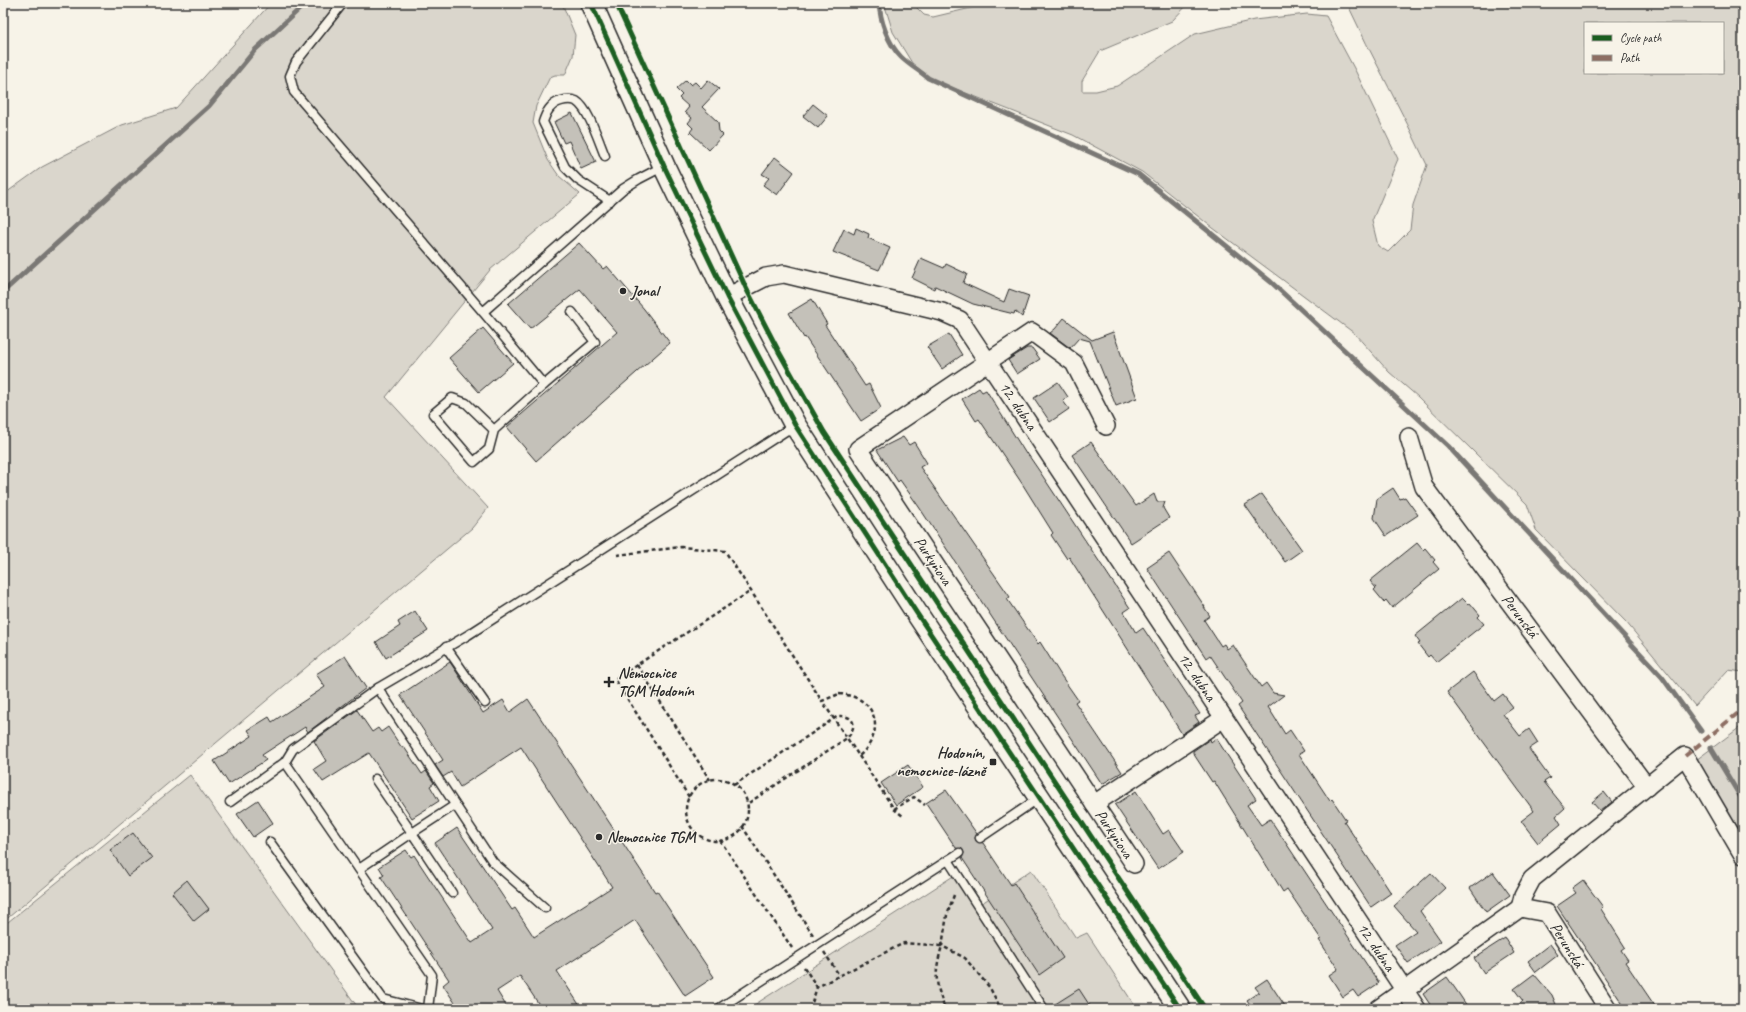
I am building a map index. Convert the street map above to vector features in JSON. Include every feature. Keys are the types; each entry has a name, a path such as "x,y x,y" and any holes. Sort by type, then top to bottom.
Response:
{"street":[{"path":"591,3 664,166 727,297 795,424 887,568 1180,1009"},
{"name":"12. dubna","path":"727,297 766,277 784,274 942,312 960,320 1417,1009"},
{"path":"989,362 1032,332 1038,335 1074,363 1106,426"},
{"name":"Purkyňova","path":"989,362 858,449 1134,864"},
{"name":"Perunská","path":"1409,437 1424,487 1647,787"},
{"name":"Purkyňova","path":"1094,804 1224,718"},
{"path":"1378,1009 1520,908 1523,896 1532,879 1685,756 1743,855"},
{"name":"Perunská","path":"1520,908 1547,913 1608,1009"}],"lane":[{"path":"343,3 296,62 290,76 294,92 483,312 544,386"},
{"path":"605,156 585,109 575,100 557,102 547,110 543,122 565,167 578,180 610,201"},
{"path":"483,312 610,201 639,179 664,166"},
{"path":"494,430 466,403 452,398 433,414 474,462 489,449 494,430 595,342 572,312"},
{"path":"230,802 285,762 293,749 378,688 446,647 795,424"},
{"path":"446,647 485,703"},
{"path":"378,688 493,862 545,908"},
{"path":"285,762 432,975 428,1009"},
{"path":"375,778 452,893"},
{"path":"980,838 1040,797"},
{"path":"359,869 455,805"},
{"path":"270,842 383,999 422,1009"},
{"path":"718,1009 959,853"},
{"path":"948,860 1044,1009"}],"path":[{"path":"612,556 681,547 725,551 894,809 903,816"},
{"path":"689,797 615,679 750,590"},
{"path":"637,665 710,780"},
{"path":"822,701 839,694 850,695 859,699 868,706 873,715 876,727 874,738 869,748 859,756"},
{"path":"734,785 838,716 845,716 851,719 854,726 853,732 847,738 747,804"},
{"path":"717,779 728,781 743,794 747,804 747,815 742,826 732,836 720,840 707,839 698,834 691,827 687,818 686,808 689,797 699,784 710,780 717,779"},
{"path":"894,809 914,797 925,805"},
{"path":"742,826 839,975"},
{"path":"720,840 817,987"},
{"path":"945,1009 936,986 937,962 942,946 947,915 954,895"},
{"path":"810,1009 817,987 904,943 942,946 965,958 990,988 1002,1009"}],"shaded area":[{"path":"271,3 562,3 575,35 573,56 565,75 555,75 550,77 536,106 533,123 548,160 559,176 580,194 490,270 386,397 488,508 472,528 3,922 3,195 42,167 122,125 176,108"},
{"path":"884,3 923,3 916,7 924,15 933,17 992,3 1189,3 1172,21 1100,51 1082,81 1082,91 1096,91 1117,86 1195,34 1254,20 1307,14 1326,16 1355,70 1398,159 1372,221 1378,246 1388,252 1410,230 1413,205 1427,165 1347,3 1743,3 1743,672 1728,670 1695,706 1626,622 1536,530 1527,504 1418,397 1389,372 1354,333 1209,225 1142,172 1073,135 933,80 912,63 893,32"},
{"path":"1743,725 1743,839 1696,760"},
{"path":"190,775 359,1009 3,1009 3,926"},
{"path":"1031,870 1076,938 1087,933 1137,1009 748,1009 961,871 982,903"}],"building":[{"path":"686,80 691,85 695,82 701,88 708,80 719,89 702,107 718,122 719,131 723,135 709,150 690,132 693,128 688,123 692,118 685,112 689,107 679,98 682,95 676,89"},
{"path":"813,104 828,116 818,128 803,116"},
{"path":"572,113 596,162 581,169 569,141 564,143 554,122"},
{"path":"775,157 794,172 777,195 763,185 769,178 762,174"},
{"path":"856,228 869,234 868,238 890,248 879,270 833,252 844,229 854,234"},
{"path":"579,243 603,269 607,266 644,309 670,343 536,461 507,427 617,332 580,289 530,329 508,304"},
{"path":"921,258 944,268 946,264 967,274 963,283 1004,302 1009,289 1029,296 1022,317 1015,311 1014,314 973,304 935,286 934,289 912,278"},
{"path":"812,299 827,324 825,325 865,386 869,384 881,408 861,421 805,337 804,338 789,313"},
{"path":"1064,318 1092,340 1113,332 1137,398 1116,406 1090,341 1079,338 1070,348 1050,333"},
{"path":"483,328 513,363 479,392 449,358"},
{"path":"949,334 962,355 942,369 927,347"},
{"path":"1027,348 1032,348 1040,359 1017,374 1008,360"},
{"path":"1058,382 1068,397 1063,401 1069,409 1050,422 1034,398"},
{"path":"979,388 982,392 986,390 1026,454 1027,453 1040,472 1130,608 1124,612 1136,633 1143,628 1200,714 1195,716 1199,722 1182,734 1069,557 1067,559 1051,535 1053,533 1023,485 979,419 976,421 962,399"},
{"path":"903,437 909,445 914,442 927,463 920,467 1010,597 1007,599 1038,644 1040,642 1078,700 1075,702 1122,772 1102,784 919,507 900,480 898,482 877,450"},
{"path":"1091,442 1136,506 1154,494 1157,502 1165,502 1163,508 1169,518 1131,543 1072,455"},
{"path":"1393,488 1400,499 1405,497 1418,515 1386,536 1374,518 1377,499"},
{"path":"1262,494 1302,550 1285,562 1245,505"},
{"path":"1417,543 1423,550 1425,548 1435,560 1433,562 1439,569 1392,608 1386,600 1384,602 1374,590 1376,588 1370,581"},
{"path":"1169,553 1205,607 1210,616 1204,620 1221,646 1224,644 1227,649 1233,645 1261,687 1266,683 1273,693 1284,695 1268,707 1285,734 1290,730 1304,751 1299,754 1330,801 1332,799 1346,820 1344,821 1391,893 1371,907 1238,706 1242,703 1210,655 1206,658 1147,568"},
{"path":"1462,598 1468,604 1470,603 1480,615 1478,617 1484,624 1436,662 1430,655 1428,657 1418,644 1420,643 1415,636"},
{"path":"415,611 428,631 386,658 376,642 400,626 398,622"},
{"path":"345,656 366,688 308,732 305,727 262,755 266,760 229,784 214,761 252,736 248,730 269,717 272,722 325,687 316,674"},
{"name":"Nemocnice TGM","path":"450,662 483,713 503,700 510,712 528,699 655,892 657,891 714,977 685,996 635,920 557,971 582,1009 542,1009 520,976 497,991 508,1009 459,1009 443,985 449,980 381,877 384,875 379,867 406,850 411,857 414,855 472,943 492,930 435,843 457,828 512,910 515,908 534,937 612,887 521,747 460,787 451,772 443,777 435,765 443,760 400,695"},
{"path":"1473,672 1494,701 1503,694 1513,707 1503,714 1520,736 1529,729 1538,743 1529,749 1550,778 1544,782 1565,808 1556,816 1561,824 1538,843 1521,821 1534,811 1447,692"},
{"path":"357,710 372,732 378,728 381,732 388,727 402,748 404,747 422,774 426,771 434,783 430,786 439,801 412,818 369,753 323,782 314,769 326,761 314,741"},
{"path":"1216,738 1256,799 1247,805 1261,825 1270,819 1379,983 1358,997 1353,990 1343,997 1329,975 1338,969 1319,940 1321,939 1287,889 1283,892 1214,781 1212,782 1193,753 1193,751 1210,739 1211,742"},
{"path":"908,765 923,787 896,805 881,783"},
{"path":"946,790 977,834 975,838 976,841 983,843 1011,885 1014,883 1063,958 1039,975 962,858 964,853 963,850 956,848 926,803"},
{"path":"1136,791 1163,834 1169,830 1184,852 1158,869 1115,805"},
{"path":"1604,792 1612,802 1600,811 1592,802"},
{"path":"258,800 273,823 253,837 237,814"},
{"path":"133,833 152,858 128,876 110,850"},
{"path":"1493,872 1510,895 1486,912 1470,888"},
{"path":"1431,873 1445,888 1420,911 1441,941 1408,963 1395,945 1416,931 1394,906"},
{"path":"187,880 209,909 194,921 172,893"},
{"path":"1583,880 1603,907 1601,909 1625,947 1621,950 1628,960 1625,962 1657,1009 1626,1009 1557,906 1576,893 1572,888"},
{"path":"1505,938 1514,953 1484,973 1474,958"},
{"path":"1550,944 1558,955 1536,972 1528,961"},
{"path":"1534,974 1552,995 1558,1009 1513,1009 1523,1001 1514,989"},
{"path":"1447,977 1469,1009 1433,1009 1423,994"},
{"path":"1267,979 1287,1009 1253,1009 1247,1000 1259,992 1255,987"},
{"path":"1079,989 1092,1009 1049,1009 1049,1008"}],"waterway":[{"path":"3,292 209,106 255,50 306,3"},
{"path":"879,3 883,24 896,52 928,78 1138,174 1271,282 1448,446 1662,677 1701,731"},
{"path":"1711,748 1743,801"}],"marked path":[{"path":"1685,756 1743,709"}],"cycle path":[{"path":"591,3 664,166 727,297 795,425 916,612 1180,1009"},
{"path":"616,3 746,288 779,352 824,432 1205,1009"}],"place":[{"name":"Jonal","path":"623,291"},
{"name":"Nemocnice TGM Hodonín","path":"609,682"},
{"name":"Hodonín, nemocnice-lázně","path":"993,762"},
{"name":"Nemocnice TGM","path":"599,837"}]}
